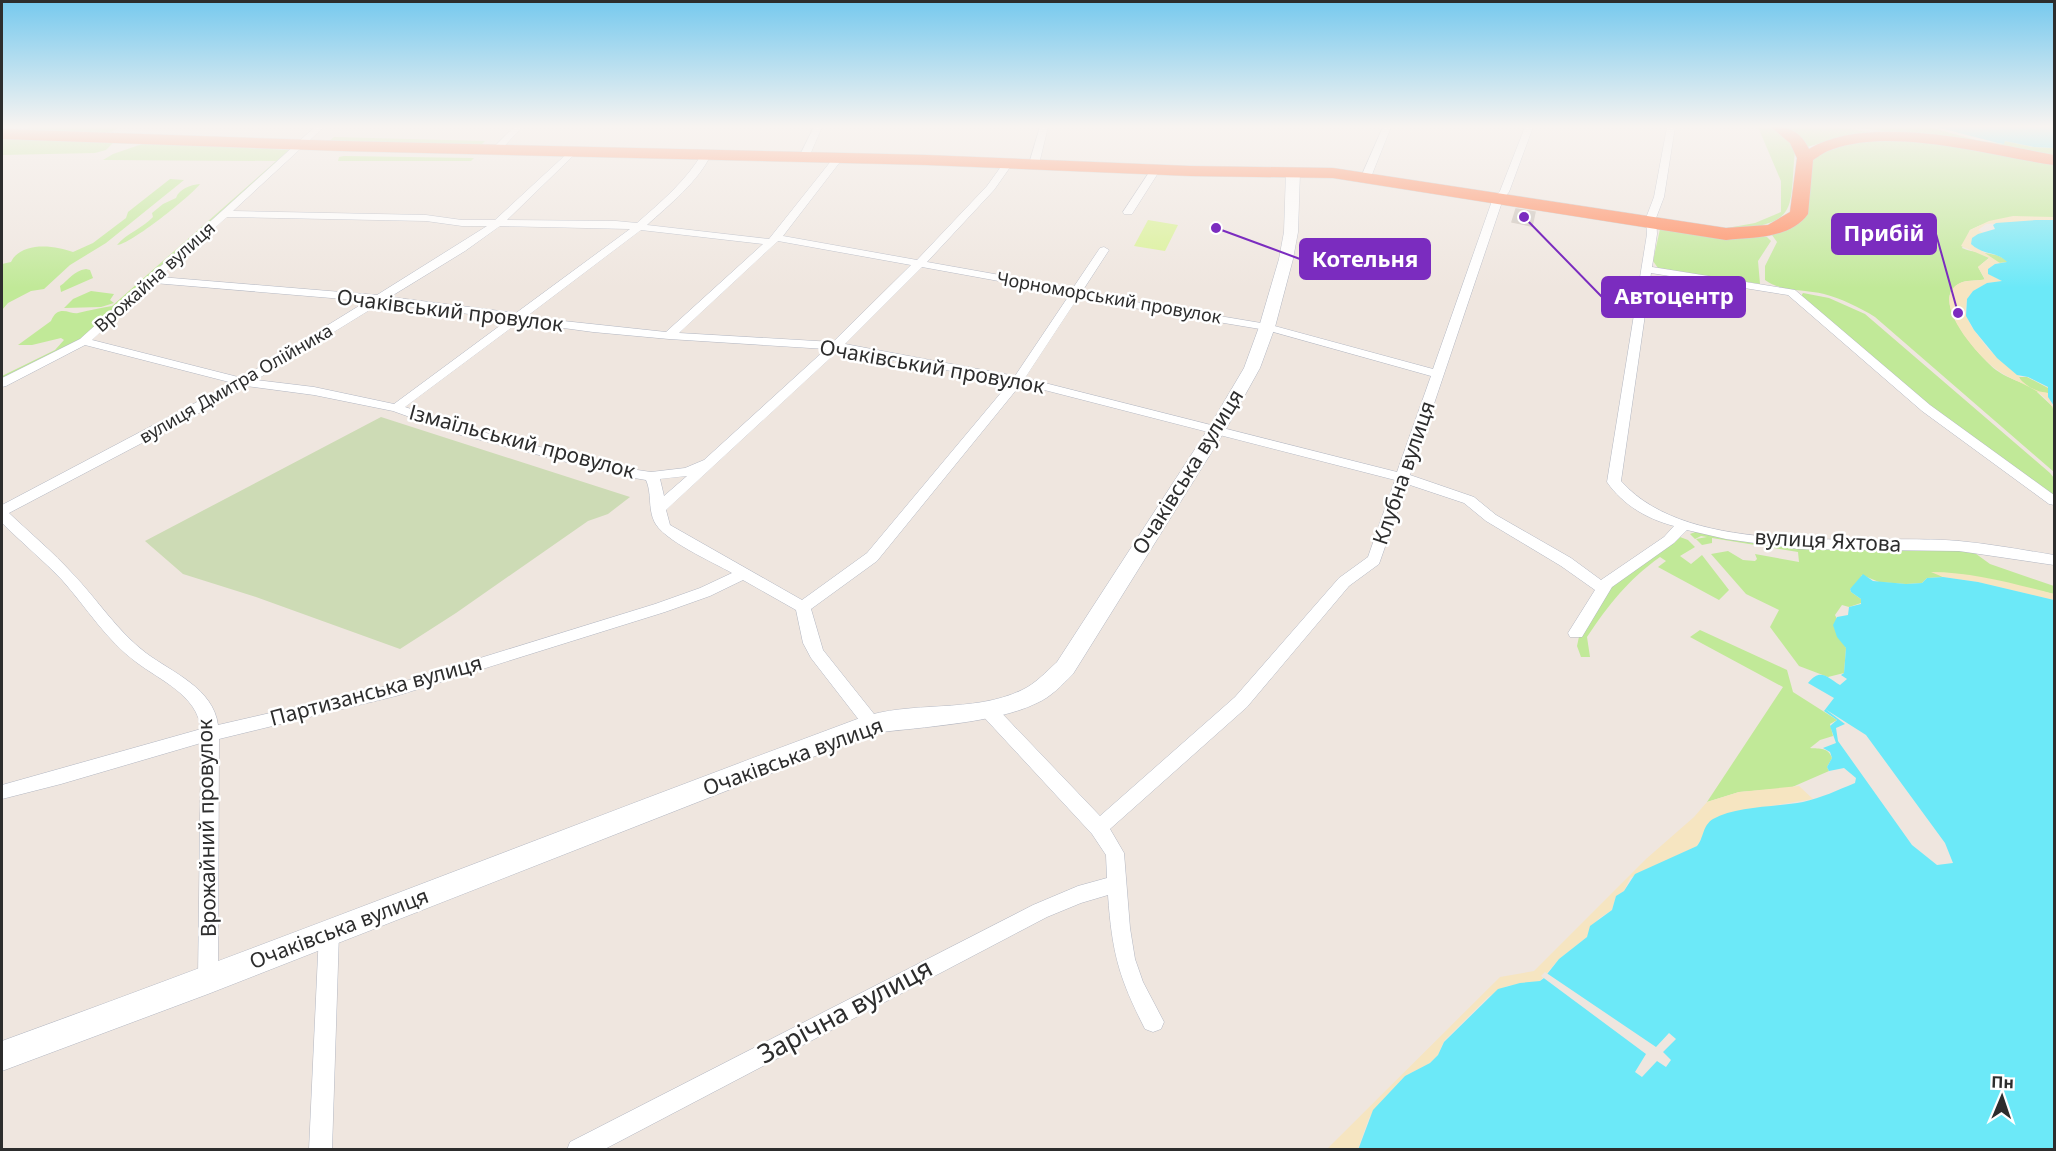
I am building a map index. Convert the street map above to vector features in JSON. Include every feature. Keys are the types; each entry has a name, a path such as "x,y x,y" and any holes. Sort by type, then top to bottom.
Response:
{"highway":[{"path":"1389,181 1726,234 1763,231 1782,226 1794,219 1801,209 1803,181"}],"street":[{"name":"Врожайна вулиця","path":"2,383 84,341 261,181"},
{"name":"вулиця Дмитра Олійника","path":"2,513 125,449 245,382 461,249 498,223 542,181"},
{"path":"396,408 640,226 672,197 686,181"},
{"path":"669,336 774,240 820,181"},
{"path":"659,508 837,345 920,263 996,181"},
{"path":"1128,212 1148,181"},
{"name":"Очаківська вулиця","path":"2,1056 208,980 872,724 987,709 1029,697 1047,685 1065,668 1217,429 1252,368 1267,327 1291,232 1293,181"},
{"name":"Клубна вулиця","path":"1099,828 1241,702 1344,582 1374,560 1498,198 1504,192 1508,181"},
{"path":"1662,181 1650,223 1652,234 1646,269 1791,292 1926,408 2055,501"},
{"name":"Чорноморський провулок","path":"224,214 426,218 462,223 616,224 840,248 855,254 920,263 1078,292 1104,300 1267,327 1438,374"},
{"path":"872,724 811,643 803,607 872,557 1018,380 1104,250"},
{"name":"вулиця Яхтова","path":"1646,269 1614,482 1620,491 1636,503 1683,526 1799,544 1959,546 1994,553 2055,560"},
{"name":"Очаківський провулок","path":"152,280 379,299 506,314 515,318 593,329 669,336 837,345 1018,380 1401,477 1469,500 1491,518 1566,562 1602,588"},
{"name":"Ізмаїльський провулок","path":"84,341 245,382 303,390 396,408 462,431 617,471 651,476 655,481 661,523 665,528 803,607"},
{"path":"651,476 687,472 709,464"},
{"name":"Врожайний провулок","path":"2,513 67,576 114,634 140,657 197,697 208,715 210,733 208,980"},
{"path":"1576,633 1607,583 1669,540 1683,526"},
{"path":"1994,553 2055,570"},
{"name":"Партизанська вулиця","path":"2,792 210,733 340,705 396,690 660,608 705,592 744,573"},
{"path":"987,709 1099,828 1114,853 1125,959 1134,986 1153,1022"},
{"name":"Зарічна вулиця","path":"578,1149 693,1092 1040,911 1078,895 1118,884"},
{"path":"320,1149 329,933"}],"green space":[{"path":"168,181 183,181 106,243 70,265 44,289 31,291 8,303 2,310 2,264 11,262 22,251 39,246 73,252 93,243 126,218 128,212"},
{"path":"256,181 74,345 2,380 2,376 55,350 64,340 61,338 32,345 18,345 51,321 57,312 78,313 112,306"},
{"path":"1781,181 1793,181 1787,210 1780,218 1753,227 1730,230 1727,228 1755,223 1781,212"},
{"path":"1810,181 2054,181 2054,217 2001,219 1970,230 1962,248 1992,254 2008,262 1998,263 1990,257 1978,267 1985,280 1967,281 1957,285 1950,293 1950,304 1954,316 1970,342 1996,370 2022,383 2019,377 2027,377 2050,389 2048,393 2037,392 2053,407 2054,411 2054,472 1875,317 1831,296 1778,287 1765,280 1765,266 1777,242 1772,235 1801,222 1806,216"},
{"path":"200,184 147,229 117,245 149,221 153,217 152,213 163,204 176,198 185,188"},
{"path":"1148,220 1178,225 1165,251 1134,246"},
{"path":"1660,229 1767,237 1771,241 1758,261 1760,284 1658,268 1653,261"},
{"path":"86,269 90,270 93,278 61,292 60,286 74,274"},
{"path":"91,291 114,294 110,300 114,303 101,307 64,308 73,299"},
{"path":"1803,293 1829,298 1865,314 2050,473 2054,478 2054,496 1951,425 1801,296"},
{"path":"381,417 630,497 608,514 588,521 400,649 256,597 183,574 145,541"},
{"path":"1698,531 1775,544 1972,551 1990,564 2054,586 2054,594 1966,575 1936,573 1943,577 1927,578 1922,583 1906,584 1879,582 1862,575 1850,589 1861,599 1861,603 1849,607 1842,605 1835,615 1837,619 1834,627 1846,648 1844,673 1828,677 1799,666 1770,627 1779,610 1746,594 1711,554 1728,551 1743,560 1755,561 1757,559 1755,554 1799,562 1798,552 1712,538 1712,543 1702,545 1696,539 1707,537 1701,536 1695,539 1690,534"},
{"path":"1680,537 1688,540 1695,547 1680,556 1691,564 1702,555 1729,590 1719,600 1658,567 1666,561 1660,557 1638,575 1611,603 1587,637 1590,657 1581,657 1577,646 1580,632 1609,584"},
{"path":"1700,630 1787,670 1793,692 1837,720 1830,724 1833,736 1820,740 1810,748 1823,749 1828,752 1832,758 1827,767 1829,771 1790,788 1739,792 1707,802 1783,687 1690,637"}],"sand":[{"path":"2013,216 2054,217 2054,220 1986,224 1978,230 1983,233 1978,234 1971,244 2000,263 1988,269 1989,274 2002,281 1987,283 1973,291 1967,299 1965,312 1971,326 1988,349 2020,376 2019,378 2025,384 2048,393 2054,411 2044,397 2003,374 1978,352 1959,328 1949,303 1951,292 1958,284 1985,279 1978,267 1989,258 1961,246 1970,230 1989,221"},
{"path":"1931,572 1978,576 2009,583 2054,594 2054,600 1978,582 1943,577"},
{"path":"1799,786 1813,799 1741,811 1713,819 1697,846 1630,878 1624,891 1616,896 1612,910 1598,919 1587,937 1559,959 1540,981 1507,986 1488,997 1444,1041 1438,1055 1430,1063 1405,1076 1369,1118 1358,1149 1326,1150 1500,977 1534,971 1646,859 1694,817 1707,802 1739,792"}],"water":[{"path":"2054,220 2054,406 2048,397 2048,387 2028,377 2017,375 1997,358 1974,330 1966,316 1967,299 1973,291 1987,283 2002,281 1988,274 1988,269 1995,264 2007,262 1999,256 1976,248 1971,244 1972,238 1995,229 1993,225 1996,223"},
{"path":"1863,574 1873,581 1906,584 1922,583 1927,578 1943,577 1978,582 2054,600 2054,1149 1358,1150 1373,1110 1405,1076 1430,1063 1438,1055 1444,1042 1498,989 1540,981 1544,978 1559,959 1587,937 1590,926 1612,910 1616,896 1624,891 1635,874 1697,846 1709,822 1722,815 1745,809 1803,802 1855,783 1856,778 1844,768 1829,771 1827,767 1832,758 1830,752 1823,748 1836,743 1830,726 1837,720 1824,711 1834,698 1808,683 1812,678 1820,675 1827,676 1840,685 1847,679 1841,675 1844,673 1846,648 1837,637 1833,625 1837,617 1848,615 1849,607 1861,604 1861,599 1850,589"}],"pier":[{"path":"1825,709 1866,735 1945,843 1953,863 1937,865 1912,845 1838,741 1836,728 1845,724"},
{"path":"1545,972 1656,1047 1669,1033 1676,1039 1663,1052 1671,1060 1666,1067 1657,1061 1642,1077 1635,1072 1646,1054 1541,976"}],"building":[{"path":"1516,209 1535,212 1532,226 1512,222"}],"place":[{"name":"Автоцентр","path":"1524,217"},
{"name":"Котельня","path":"1216,228"},
{"name":"Прибій","path":"1958,313"}]}
